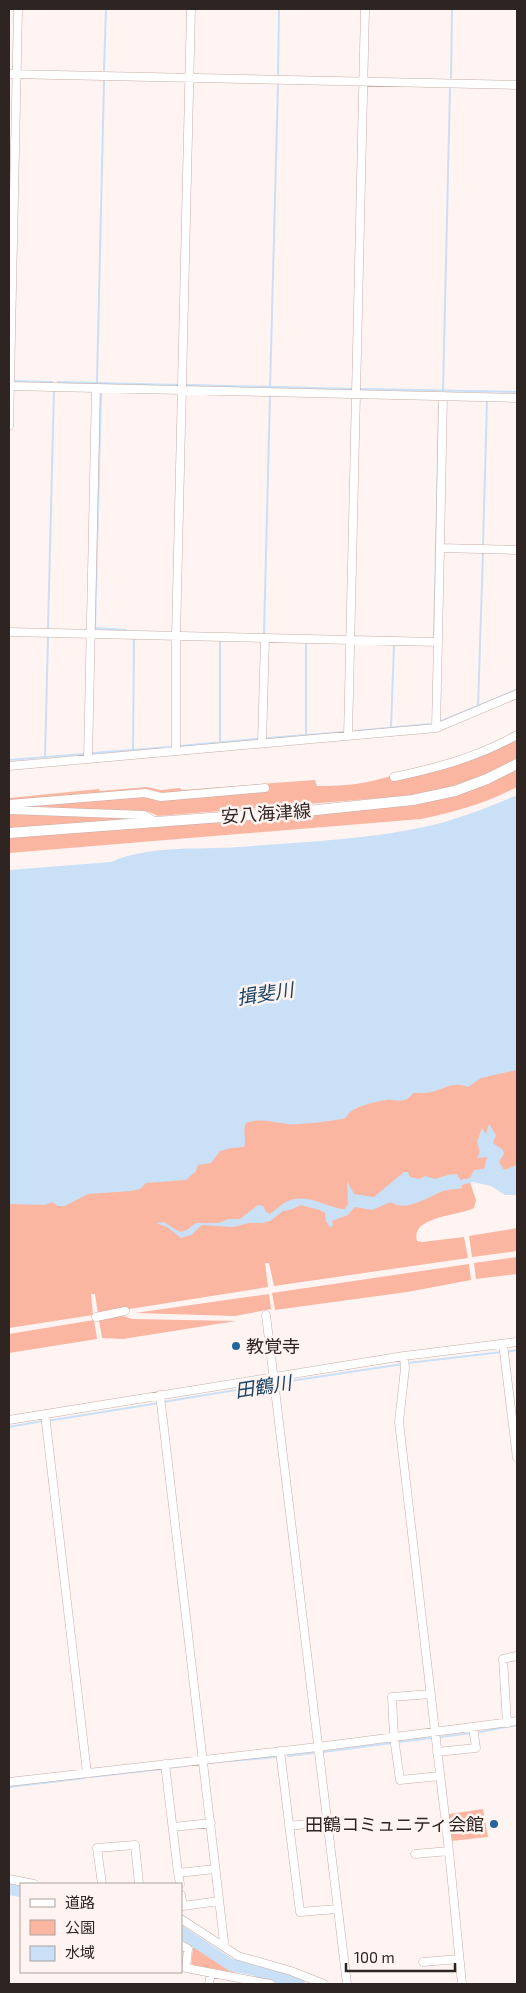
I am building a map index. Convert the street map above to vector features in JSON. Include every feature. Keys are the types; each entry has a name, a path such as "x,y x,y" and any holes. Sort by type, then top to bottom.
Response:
{"main road":[{"name":"安八海津線","path":"9,833 316,810 413,800 455,790 487,779 517,764"}],"street":[{"path":"9,426 13,74 18,9"},
{"path":"176,751 176,636 191,9"},
{"path":"348,736 365,9"},
{"path":"13,74 517,85"},
{"path":"9,386 517,398"},
{"path":"88,759 96,388"},
{"path":"436,728 443,396"},
{"path":"440,548 517,550"},
{"path":"9,632 438,642"},
{"path":"262,743 265,638"},
{"path":"9,766 436,728 517,694"},
{"path":"394,777 434,769 466,758 517,735"},
{"path":"9,804 145,793 161,797 264,788"},
{"path":"9,810 144,815 154,821"},
{"path":"96,1317 125,1312"},
{"path":"266,1315 347,1984"},
{"path":"9,1420 160,1396 275,1382 404,1358 517,1342"},
{"path":"503,1345 517,1458"},
{"path":"404,1358 405,1368 399,1422 438,1752 462,1984"},
{"path":"160,1396 211,1822 223,1946"},
{"path":"45,1415 88,1773"},
{"path":"507,1722 503,1658 517,1656"},
{"path":"431,1694 392,1697 394,1737 400,1780 440,1776"},
{"path":"9,1782 318,1747 517,1721"},
{"path":"438,1752 476,1748 473,1727"},
{"path":"280,1751 300,1912 337,1909"},
{"path":"165,1764 180,1883"},
{"path":"173,1827 211,1822"},
{"path":"289,1826 326,1822"},
{"path":"102,1883 97,1848 135,1845 139,1883"},
{"path":"415,1854 449,1851"},
{"path":"178,1873 215,1868"},
{"path":"9,1879 29,1883"},
{"path":"182,1900 183,1906 219,1901"},
{"path":"182,1920 238,1956 291,1971 324,1984"},
{"path":"182,1946 188,1949 186,1968 270,1984"},
{"path":"423,1962 459,1959"},
{"path":"209,1984 211,1973"}],"green space":[{"path":"517,738 517,760 481,777 454,786 407,796 158,816 149,812 9,808 159,794 9,802 9,798 99,789 100,791 147,787 161,790 180,788 182,790 315,780 317,786 327,786 347,785 394,775 395,779 436,771 468,760"},
{"path":"517,769 517,787 494,798 470,806 421,819 9,853 9,836 327,813 482,786"},
{"path":"9,812 144,818 9,829"},
{"path":"517,1068 517,1169 509,1171 501,1169 470,1182 476,1200 474,1208 437,1218 421,1226 417,1233 417,1241 422,1242 464,1237 468,1258 274,1286 269,1263 265,1263 268,1287 98,1314 95,1294 91,1294 93,1315 9,1328 9,1200 238,1118"},
{"path":"517,1228 517,1251 472,1257 469,1236"},
{"path":"517,1257 517,1274 476,1279 474,1263"},
{"path":"469,1264 471,1280 407,1292 275,1310 272,1293"},
{"path":"269,1294 271,1309 235,1316 135,1313"},
{"path":"122,1316 133,1319 236,1321 123,1339 102,1338 99,1320"},
{"path":"94,1320 97,1339 9,1353 9,1334"},
{"path":"483,1809 488,1837 451,1841 449,1814"},
{"path":"193,1947 237,1973 209,1968 207,1971 191,1968"}],"water":[{"name":"揖斐川","path":"517,795 517,1070 481,1078 468,1087 462,1085 450,1086 427,1093 413,1093 410,1097 400,1101 386,1100 367,1104 350,1112 346,1118 342,1119 299,1124 252,1121 246,1123 244,1129 244,1147 220,1151 211,1163 198,1165 196,1171 186,1180 146,1183 140,1189 131,1191 88,1194 65,1206 58,1206 52,1202 45,1205 9,1204 9,870 111,862 142,853 174,849 239,847 378,835 448,821"},
{"path":"489,1124 496,1135 493,1143 503,1150 504,1154 499,1162 504,1170 517,1165 517,1195 505,1195 491,1186 473,1182 462,1185 462,1188 443,1191 410,1205 403,1206 391,1202 372,1210 355,1207 348,1215 332,1221 333,1226 330,1227 326,1221 325,1213 301,1205 283,1211 270,1221 233,1227 202,1225 191,1235 181,1238 167,1227 156,1223 164,1222 180,1232 187,1230 196,1223 218,1223 229,1219 240,1219 258,1205 263,1206 266,1212 270,1214 286,1202 300,1198 345,1209 348,1204 347,1181 354,1194 374,1197 404,1172 408,1172 410,1177 419,1179 425,1176 435,1179 457,1174 460,1180 470,1178 474,1170 484,1169 487,1157 477,1158 480,1152 477,1142 482,1128 486,1134"}],"waterway":[{"path":"104,70 106,9"},
{"path":"278,74 279,9"},
{"path":"451,78 452,9"},
{"path":"97,383 104,81"},
{"path":"270,390 278,84"},
{"path":"443,391 450,88"},
{"path":"13,381 52,382"},
{"path":"58,382 178,385"},
{"path":"187,385 354,389"},
{"path":"360,389 517,392"},
{"path":"48,628 54,390"},
{"path":"101,392 95,628 126,630"},
{"path":"264,634 270,395"},
{"path":"483,545 487,400"},
{"path":"434,636 439,406"},
{"path":"478,706 483,552"},
{"path":"45,757 48,636"},
{"path":"133,750 134,638"},
{"path":"220,641 220,743"},
{"path":"306,641 306,735"},
{"path":"391,728 394,645"},
{"path":"439,722 516,690"},
{"path":"355,731 430,724"},
{"path":"268,738 344,732"},
{"path":"180,746 257,739"},
{"path":"93,753 170,747"},
{"path":"9,760 83,754"},
{"name":"田鶴川","path":"507,1352 517,1350"},
{"name":"田鶴川","path":"408,1363 502,1352"},
{"name":"田鶴川","path":"277,1383 403,1364"},
{"name":"田鶴川","path":"163,1402 272,1384"},
{"name":"田鶴川","path":"47,1421 159,1403"},
{"name":"田鶴川","path":"9,1427 43,1421"},
{"path":"480,1732 517,1725"},
{"path":"440,1737 471,1733"},
{"path":"399,1742 431,1738"},
{"path":"323,1752 392,1743"},
{"path":"288,1756 313,1753"},
{"path":"208,1763 276,1757"},
{"path":"168,1768 200,1764"},
{"path":"91,1777 162,1769"},
{"path":"9,1787 85,1778"},
{"path":"9,1889 20,1891"},
{"path":"182,1933 231,1965 252,1969 299,1984"}],"place":[{"name":"教覚寺","path":"236,1346"},
{"name":"田鶴コミュニティ会館","path":"494,1824"}]}
